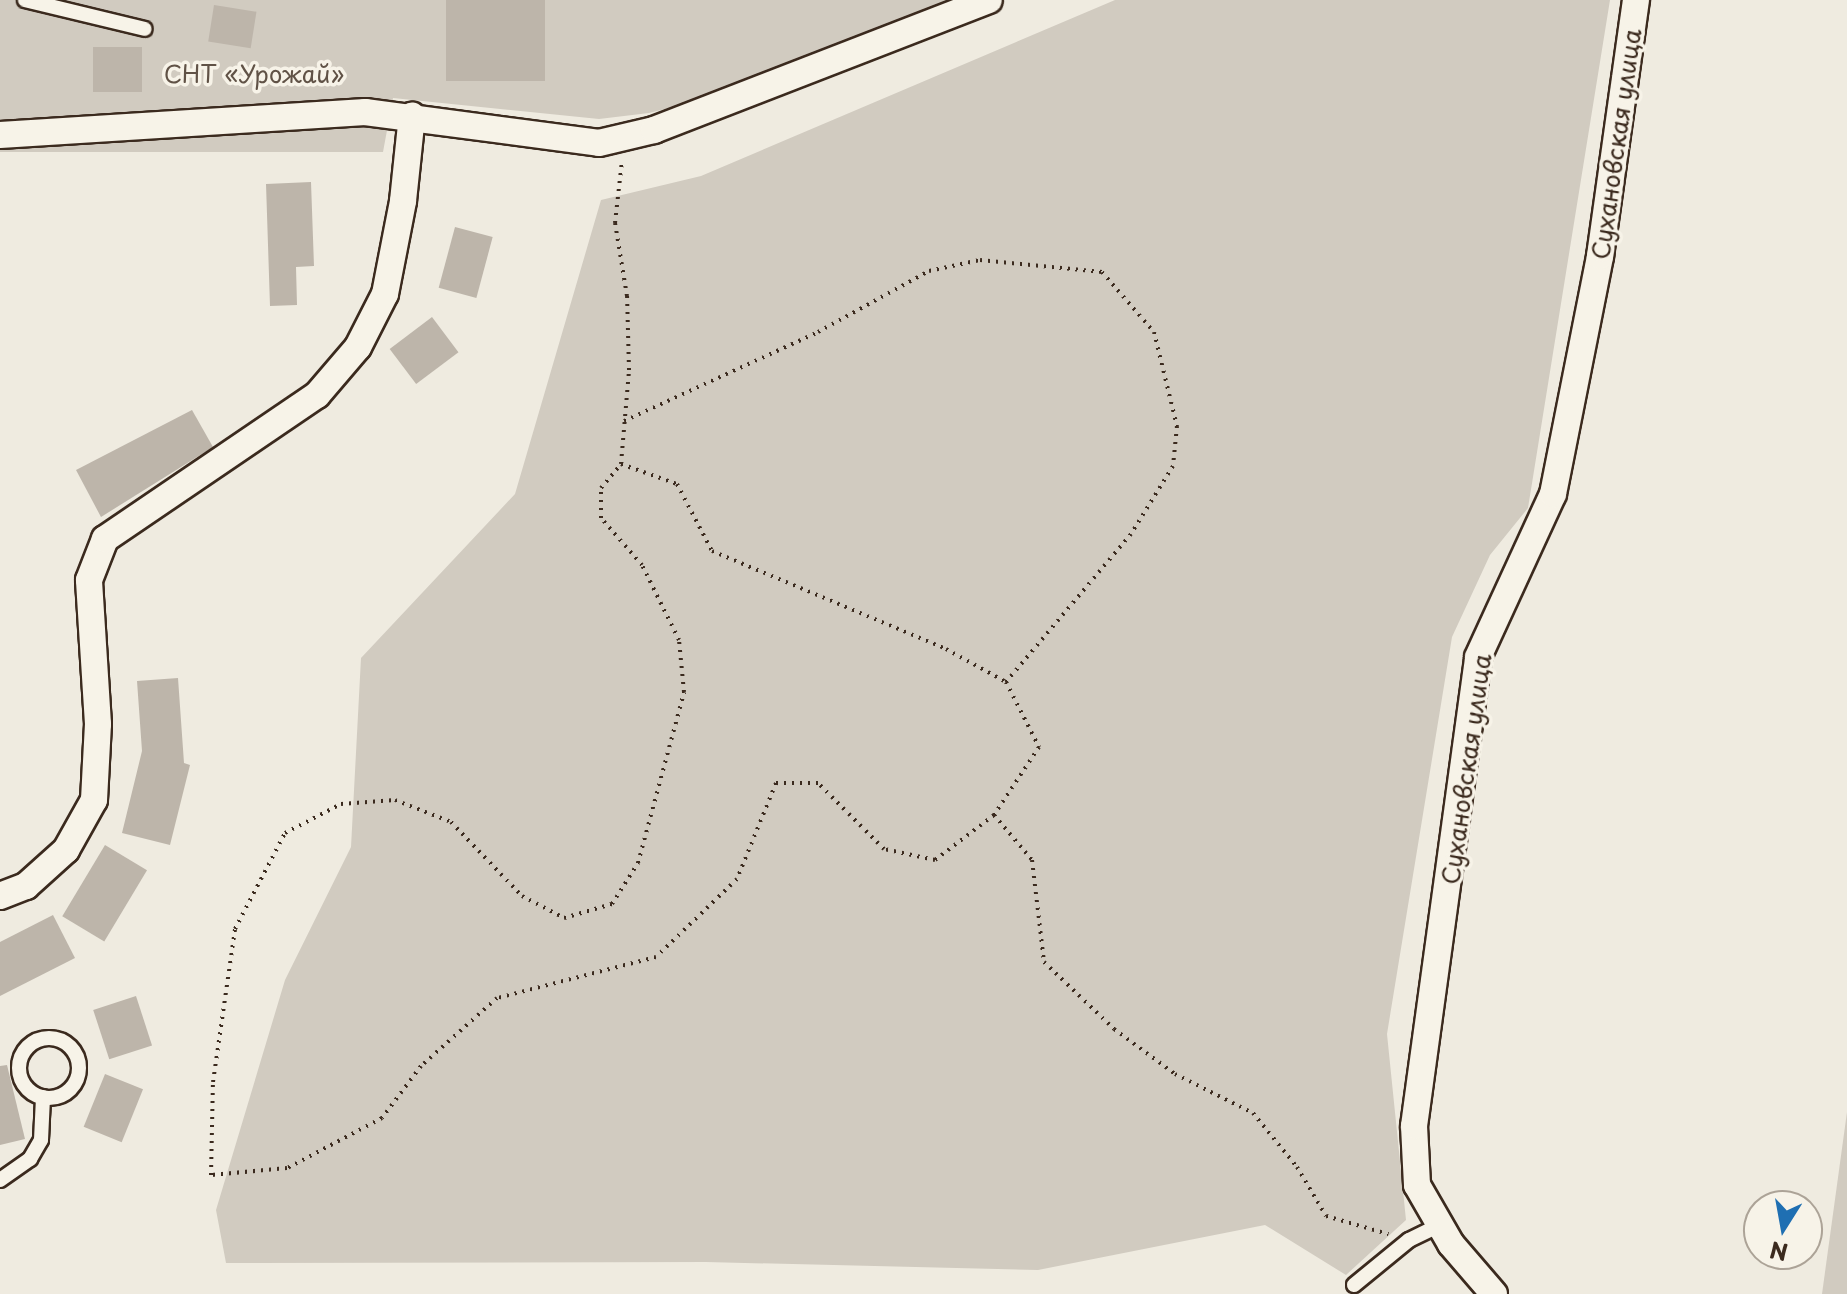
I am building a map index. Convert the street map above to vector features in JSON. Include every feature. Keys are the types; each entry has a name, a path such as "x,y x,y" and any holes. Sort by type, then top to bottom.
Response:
{"street":[{"path":"0,135 365,112 412,115 590,143 625,137 728,102 989,0"},
{"name":"Сухановская улица","path":"1494,1294 1440,1225 1417,1185 1414,1126 1478,657 1553,494 1600,256 1636,0"},
{"path":"0,896 26,886 66,850 94,800 98,724 89,580 105,539 317,395 358,347 385,294 403,201 412,115"}],"lane":[{"path":"25,0 145,29"},
{"path":"56,1039 74,1052 78,1074 65,1093 43,1097 24,1084 20,1061 33,1043 56,1039"},
{"path":"0,1180 30,1159 41,1140 43,1097"},
{"path":"1354,1285 1409,1240 1440,1225"}],"path":[{"path":"621,464 677,484 712,551 946,649 1006,682 1039,747 994,815 935,860 884,849 818,783 776,783 737,879 656,957 497,998 421,1066 382,1118 287,1168 211,1175 213,1082 235,929 285,833 341,804 395,800 451,822 522,896 564,918 612,904 638,863 684,692 679,640 642,565 601,518 601,488 621,464 624,421 627,296 615,223 625,137"},
{"path":"624,421 818,332 929,271 980,260 1102,272 1154,332 1177,426 1173,466 1131,534 1006,682"},
{"path":"994,815 1032,860 1044,962 1114,1029 1175,1074 1253,1113 1297,1167 1326,1216 1409,1240"}],"green space":[{"name":"СНТ «Урожай»","path":"0,0 962,0 781,80 649,113 599,119 393,98 383,152 0,152"},
{"path":"1115,0 1610,0 1528,508 1490,555 1452,637 1387,1034 1406,1220 1346,1275 1265,1225 1038,1270 706,1262 226,1263 216,1210 285,980 351,847 361,658 515,494 601,200 701,176"},
{"path":"1847,1112 1847,1294 1822,1294"}],"building":[{"path":"446,0 545,0 545,81 446,81"},
{"path":"214,5 256,12 251,48 208,42"},
{"path":"93,47 142,47 142,92 93,92"},
{"path":"311,182 314,266 296,267 297,305 270,306 266,184"},
{"path":"455,227 493,237 476,298 439,288"},
{"path":"432,317 458,352 416,384 390,349"},
{"path":"192,410 213,447 101,517 76,470"},
{"path":"178,678 184,763 190,765 170,845 122,833 142,751 137,681"},
{"path":"105,845 147,870 104,941 62,916"},
{"path":"53,915 75,958 0,996 0,942"},
{"path":"136,996 152,1045 109,1059 93,1010"},
{"path":"7,1065 25,1139 0,1145 0,1066"},
{"path":"105,1074 143,1089 122,1142 84,1127"}]}
